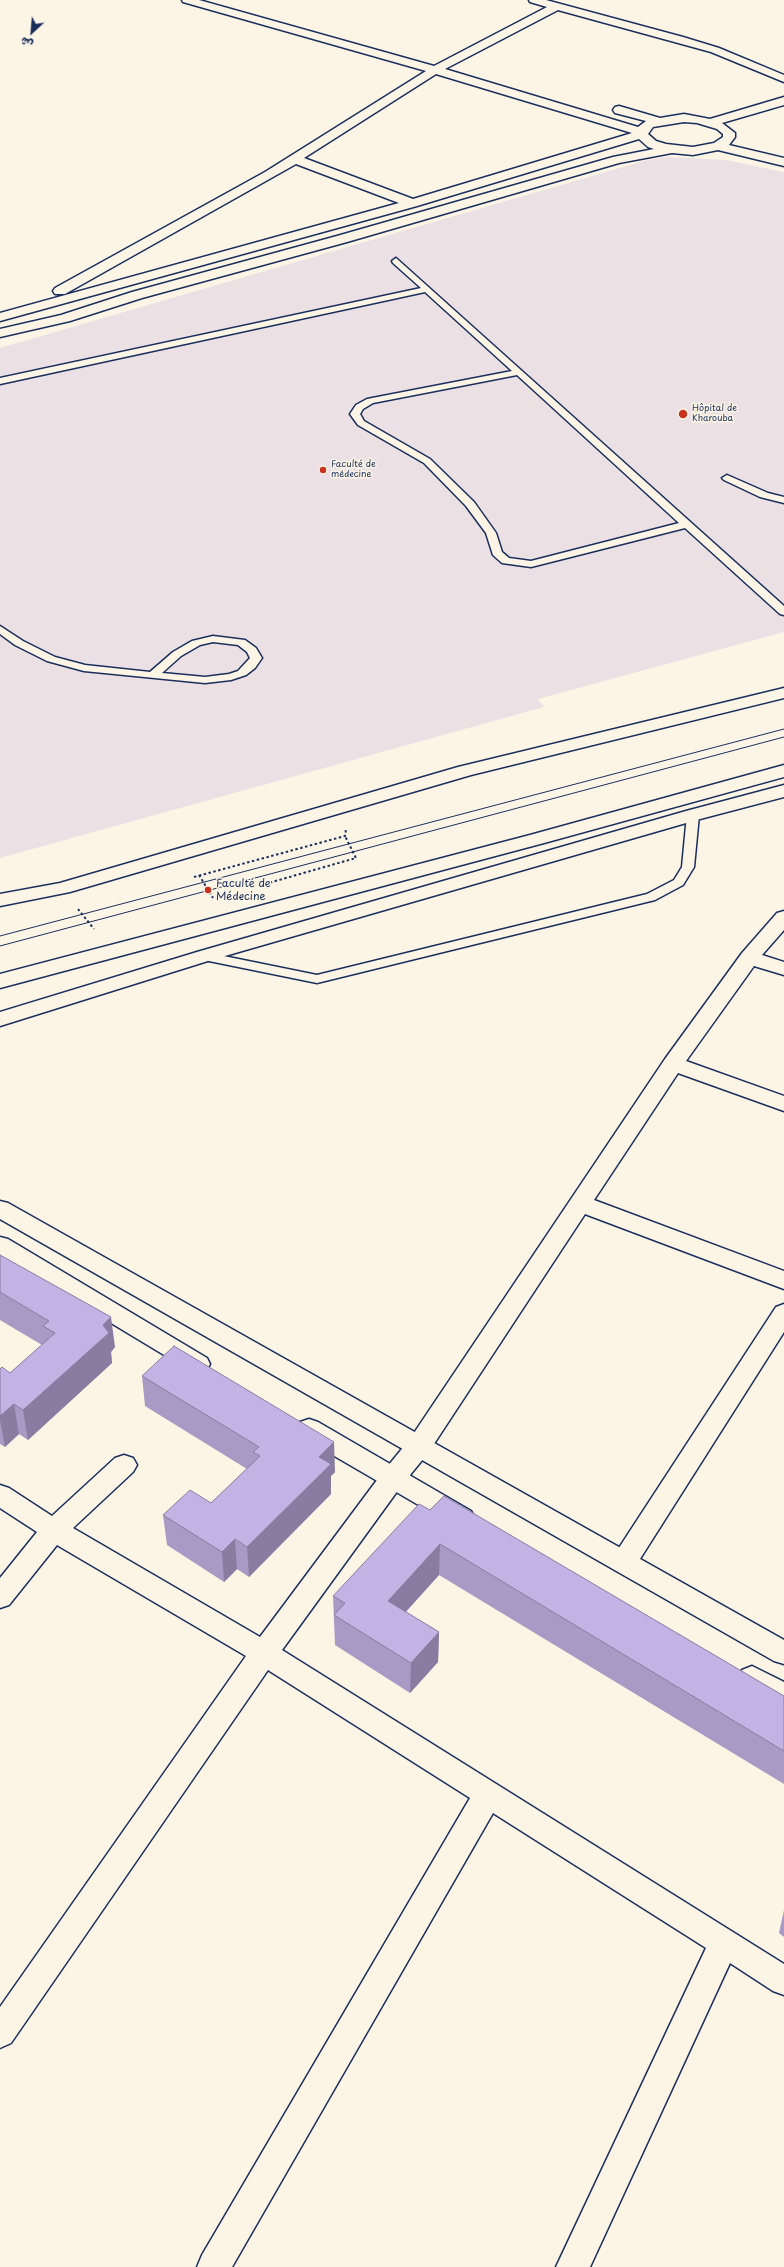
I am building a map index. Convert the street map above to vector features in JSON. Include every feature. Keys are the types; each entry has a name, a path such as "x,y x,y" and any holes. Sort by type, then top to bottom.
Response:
{"main road":[{"path":"187,0 435,70 642,133 645,139 652,144 672,149 693,151 718,146 726,142 728,133"},
{"path":"216,0 486,73"},
{"path":"534,0 679,38 715,50 784,79"},
{"path":"30,309 294,159 435,70 557,6"},
{"path":"0,317 412,203 642,133 649,124 658,121 684,118 711,122 784,101"},
{"path":"606,106 658,121"},
{"path":"728,133 784,113"},
{"path":"711,122 728,133 784,149"},
{"path":"718,146 784,162"},
{"path":"0,333 65,318 137,295 342,239 617,160 672,149"},
{"path":"294,159 412,203"},
{"path":"0,317 16,329"},
{"path":"0,900 63,888 465,771 784,693"},
{"path":"0,981 537,839 784,771"},
{"path":"0,1019 204,956 693,815 784,791"},
{"path":"0,2033 264,1653 392,1479 419,1446 673,1064 748,958 784,917"},
{"path":"748,958 784,969"},
{"path":"673,1064 784,1104"},
{"path":"581,1204 784,1280"},
{"path":"0,1209 784,1653"},
{"path":"0,1245 220,1376"},
{"path":"624,1562 784,1313"},
{"path":"288,1418 392,1479 481,1528"},
{"path":"0,1597 54,1530 124,1465"},
{"path":"0,1495 54,1530 264,1653 784,1981"},
{"path":"729,1665 784,1696"},
{"path":"214,2267 488,1794"},
{"path":"573,2267 724,1943"}],"lane":[{"path":"396,261 784,612"},
{"path":"0,381 427,289"},
{"path":"519,372 370,401 359,407 355,414 361,423 427,461 470,504 491,533 498,554 506,561 531,564 687,524"},
{"path":"728,478 764,495 784,500"},
{"path":"0,628 19,643 51,659 84,668 153,676 205,680 231,677 242,673 251,666 256,658 252,650 241,642 213,639 196,643 177,654 153,676"},
{"path":"204,956 280,973 317,979 650,897 679,882 688,867 693,815"}],"path":[{"path":"258,886 356,858 345,836"},
{"path":"199,875 213,898"},
{"path":"206,900 220,896"},
{"path":"78,908 93,930 100,928"}],"shaded area":[{"name":"Faculté de médecine","path":"668,157 726,160 784,172 784,632 538,699 544,707 0,858 0,348 647,160"}],"building":[{"path":"0,1255 111,1317 103,1325 109,1333 23,1410 14,1404 0,1416 0,1369 2,1367 10,1373 55,1333 43,1326 49,1321 0,1292"},
{"path":"174,1346 334,1442 319,1457 331,1464 247,1547 235,1539 222,1552 163,1515 190,1490 211,1503 260,1456 253,1452 259,1447 142,1376"},
{"path":"444,1496 784,1696 784,1751 440,1544 388,1601 439,1632 411,1663 334,1615 345,1603 333,1596 419,1504 430,1510"}],"tram line":[{"path":"0,936 784,729"},
{"path":"0,946 784,737"}],"place":[{"name":"Hôpital de Kharouba","path":"683,414"},
{"name":"Faculté de médecine","path":"323,470"},
{"name":"Faculté de Médecine","path":"208,890"}]}
